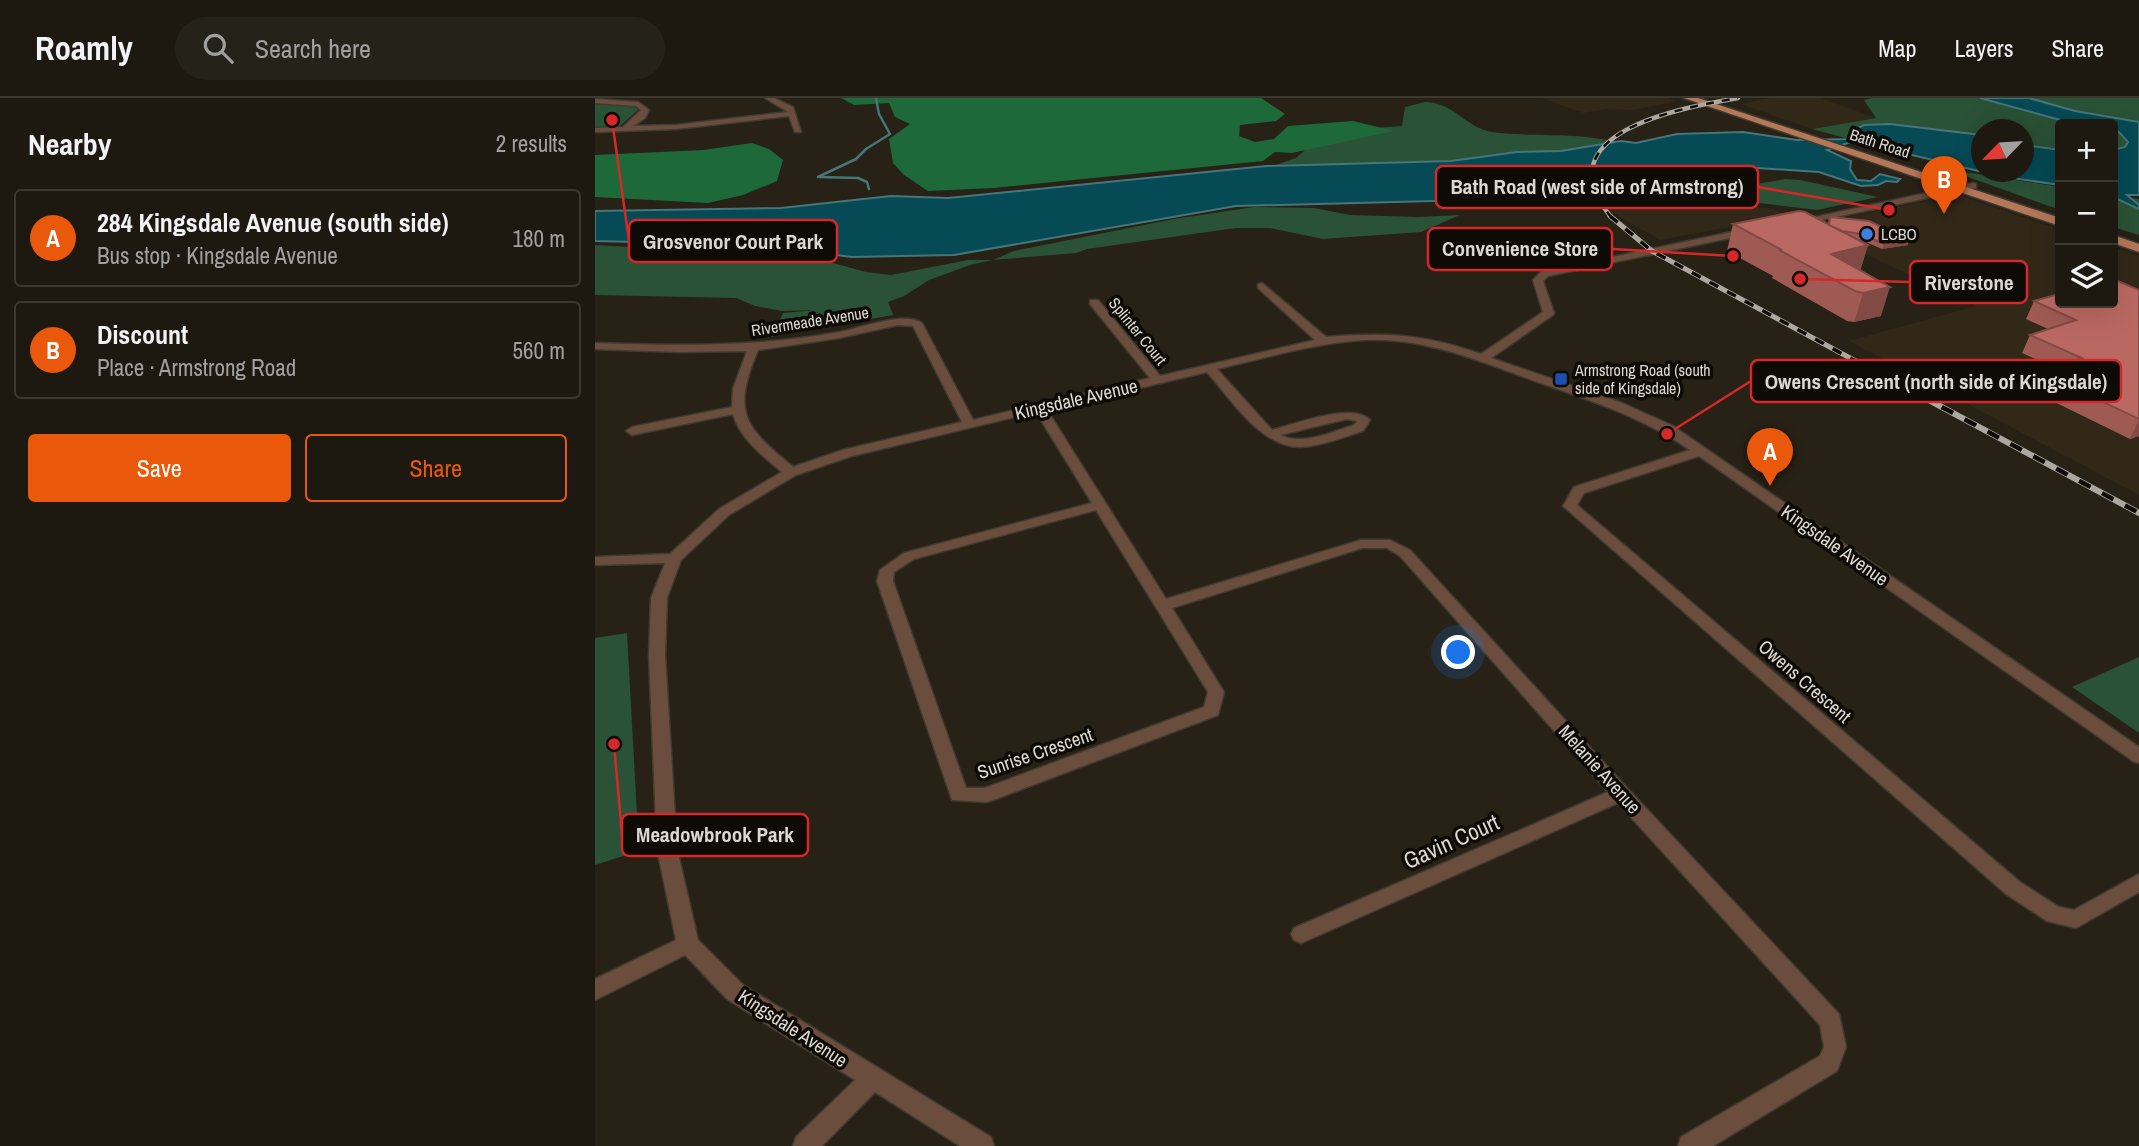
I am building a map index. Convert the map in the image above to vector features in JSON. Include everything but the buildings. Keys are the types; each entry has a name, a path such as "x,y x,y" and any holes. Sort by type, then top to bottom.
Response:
{"main road":[{"name":"Bath Road","path":"1689,98 2055,213"},
{"name":"Bath Road","path":"1708,98 1806,134"},
{"name":"Bath Road","path":"1968,187 2055,220"},
{"path":"2118,233 2139,240"},
{"path":"2118,241 2139,248"}],"street":[{"path":"769,98 790,109 798,130"},
{"path":"595,101 638,104 645,110 642,116 625,129"},
{"path":"595,130 676,127 791,114"},
{"path":"1790,223 1968,187"},
{"path":"1485,357 1549,313 1538,280 1545,274 1765,229"},
{"path":"1262,286 1323,341"},
{"name":"Splinter Court","path":"1094,303 1157,380"},
{"name":"Rivermeade Avenue","path":"595,346 679,349 754,347 839,335 898,323 917,323 969,423"},
{"name":"Kingsdale Avenue","path":"982,1146 735,992 688,944 667,849 657,666 659,598 674,558 724,512 791,472 848,453 969,423 1323,341 1366,337 1408,338 1444,345 1485,357 1618,406 1669,429 2139,756"},
{"path":"754,347 740,376 736,410 755,443 791,472"},
{"path":"1210,368 1269,434 1280,441 1302,443 1359,428 1364,420 1358,416 1347,415 1269,434"},
{"name":"Sunrise Crescent","path":"1040,408 1216,692 1212,710 986,795 959,795 885,581 887,570 909,556 1099,505"},
{"path":"632,431 736,410"},
{"name":"Owens Crescent","path":"1700,451 1579,490 1570,506 2003,879 2043,908 2054,915 2077,919 2139,882"},
{"name":"Melanie Avenue","path":"1161,606 1361,544 1390,544 1405,553 1621,794 1831,1021 1835,1047 1829,1063 1690,1146"},
{"path":"595,561 674,558"},
{"name":"Gavin Court","path":"1301,934 1621,794"},
{"path":"595,990 688,944"},
{"path":"805,1146 872,1079"}],"shaded area":[{"path":"1542,98 1668,98 1676,101 1634,110 1605,109 1583,113"},
{"path":"1771,98 1821,98 1876,118 1812,129 1740,104"},
{"path":"1950,196 1962,196 2055,228 2055,308 2118,308 2118,249 2139,256 2139,495 1849,341 1976,306 1805,226"},
{"path":"1667,199 1679,205 1707,200 1773,209 1788,216 1660,240 1607,209"}],"green space":[{"path":"841,98 1261,98 1285,114 1276,121 1240,125 1239,136 1255,142 1274,139 1288,126 1353,121 1394,131 1292,153 1275,152 1263,161 994,188 928,191 904,175 893,163 889,139 910,124 895,117 889,103 854,105"},
{"path":"2139,98 2139,122 2119,132 2128,142 2125,147 2118,149 2118,119 2055,119 2055,153 2034,151 2034,119 1971,119 1971,140 1849,139 1812,129 1876,118 1864,100"},
{"path":"595,102 633,105 638,110 620,126 595,128"},
{"path":"1425,102 1444,106 1475,126 1492,132 1580,136 1631,147 1577,157 1258,171 1296,158 1312,144 1359,129 1402,126 1405,107"},
{"path":"752,143 769,149 783,160 777,181 743,195 708,203 595,197 595,155 703,150"},
{"path":"1946,169 1971,173 1971,178"},
{"path":"1785,179 1878,197 1817,210 1694,195"},
{"path":"1982,182 2028,182 2055,186 2055,208"},
{"path":"2118,197 2139,199 2139,235 2118,229"},
{"path":"1254,207 1314,208 1350,215 1460,215 1421,232 1323,239 1270,228 1236,228 1087,249 1076,253 993,260 1014,251 1174,219"},
{"path":"595,245 782,256 826,261 866,272 891,275 968,260 993,260 929,280 904,296 888,302 893,315 771,337 783,313 815,310 782,311 755,306 736,298 595,295"},
{"path":"627,633 639,851 595,865 595,638"},
{"path":"2139,657 2139,733 2072,687"}],"water":[{"path":"1980,98 2029,98 2075,111 2139,122 2139,195 2127,195 2139,205 2139,209 2118,199 2118,149 2125,147 2128,142 2118,132 2118,119 2057,119"},
{"path":"1890,124 1971,134 1971,170 1854,141 1827,150 1851,161 1850,169 1857,180 1871,181 1880,174 1900,179 1897,182 1886,181 1878,185 1861,186 1819,172 1741,167 1713,168 1670,176 1645,169 1651,176 1577,185 1571,183 1559,190 1532,191 1511,199 1236,206 954,255 851,257 767,245 595,241 595,211 781,208 891,196 948,198 1266,166 1451,161 1517,152 1561,151 1621,141 1636,143 1677,134 1743,132 1797,140 1848,139 1850,132 1864,125"},
{"path":"2034,146 2055,149 2055,184 2034,181"}],"waterway":[{"path":"869,189 867,182 858,178 818,177 856,159 866,149 890,134 879,114 876,98"}],"railway":[{"path":"1612,217 1594,189 1593,165 1605,145 1626,130 1654,118 1738,98"},
{"path":"1612,217 1652,251 1876,372"},
{"path":"1873,370 2139,513"}],"place":[{"name":"Grosvenor Court Park","path":"612,120"},
{"name":"Bath Road (west side of Armstrong)","path":"1889,210"},
{"name":"Discount","path":"1944,214"},
{"name":"LCBO","path":"1867,234"},
{"name":"Convenience Store","path":"1733,256"},
{"name":"Riverstone","path":"1800,279"},
{"name":"Armstrong Road (south side of Kingsdale)","path":"1561,379"},
{"name":"Owens Crescent (north side of Kingsdale)","path":"1667,434"},
{"name":"284 Kingsdale Avenue (south side)","path":"1770,486"},
{"name":"Meadowbrook Park","path":"614,744"}]}
